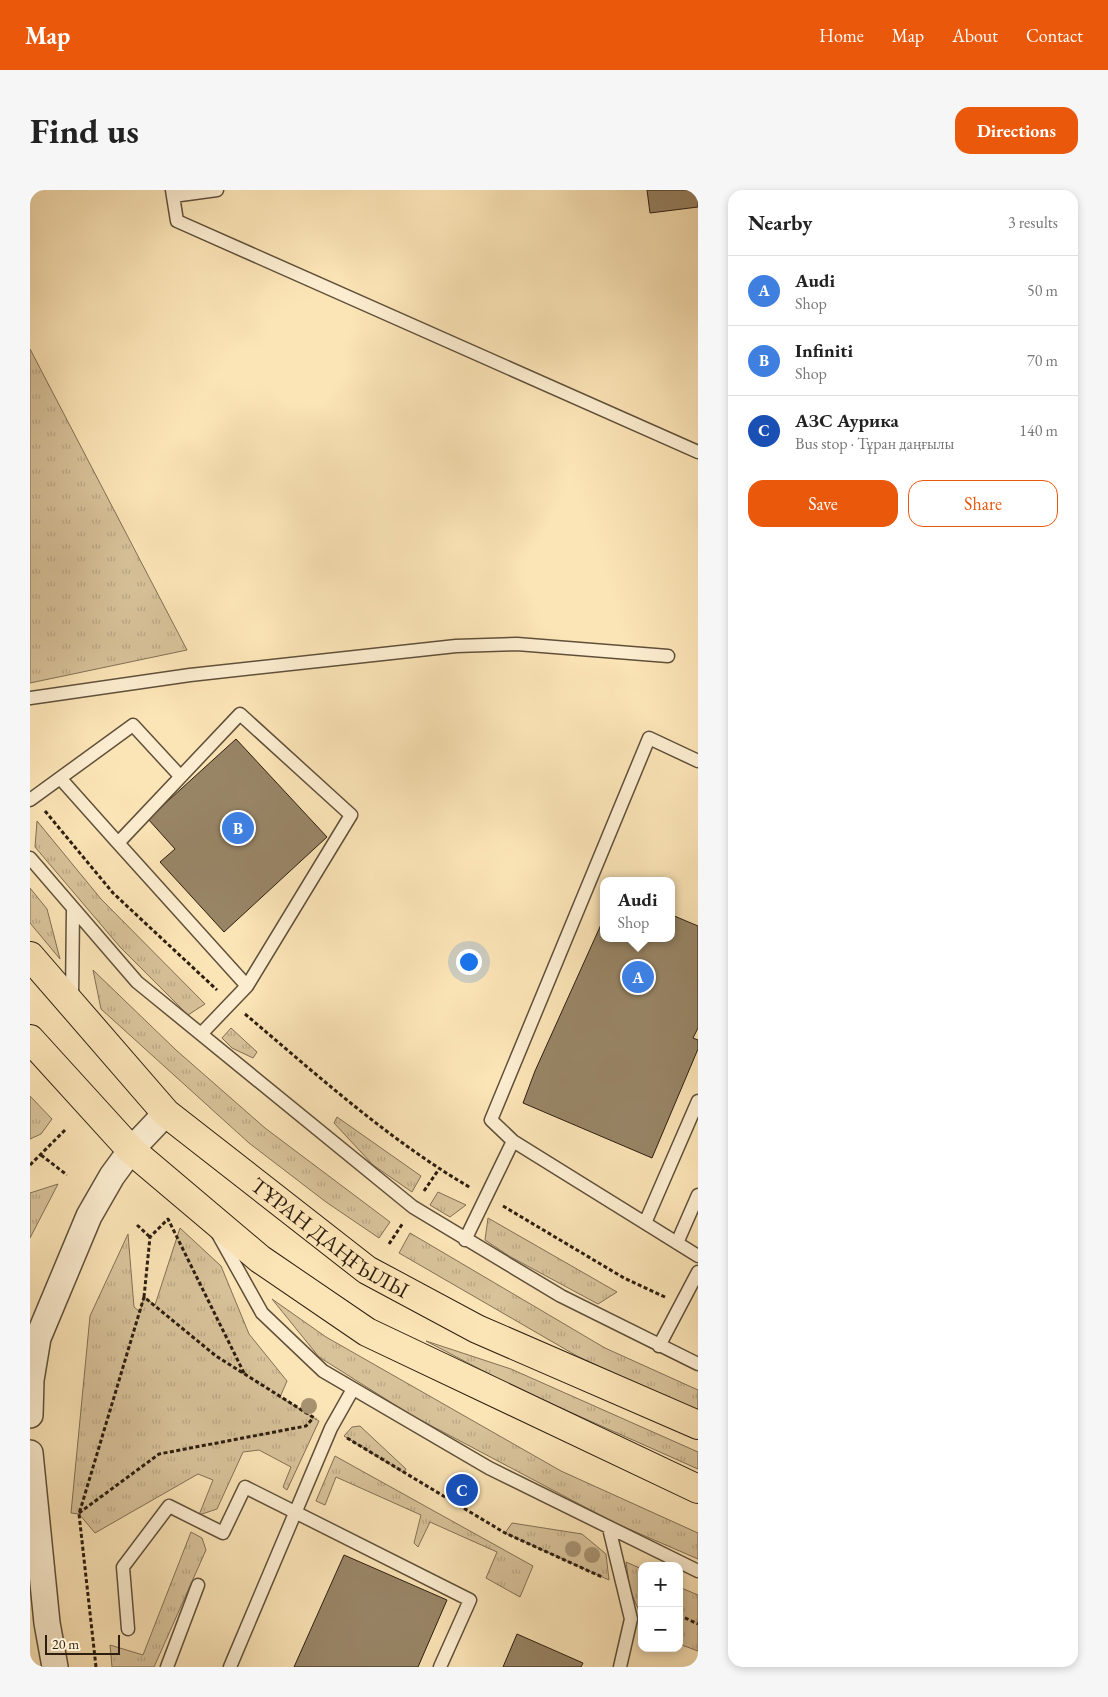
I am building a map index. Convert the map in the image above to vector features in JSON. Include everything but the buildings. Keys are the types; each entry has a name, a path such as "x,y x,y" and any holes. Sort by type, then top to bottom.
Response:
{"main road":[{"name":"ТҰРАН ДАҢҒЫЛЫ","path":"30,956 166,1113 367,1270 477,1329 698,1425"},
{"path":"30,1039 131,1150 260,1259 367,1332 698,1488"}],"street":[{"path":"30,1416 31,1380 38,1338 89,1216 112,1176 131,1150 166,1113"},
{"path":"30,1452 47,1623 55,1667"}],"lane":[{"path":"217,190 173,193 177,221 698,452"},
{"path":"30,698 190,675 456,646 517,644 668,656"},
{"path":"118,843 240,714 351,815 247,986 201,1034"},
{"path":"30,800 133,725 180,776"},
{"path":"698,762 649,738 491,1120 513,1141 698,1256"},
{"path":"60,778 247,986"},
{"path":"30,858 137,982 413,1207 561,1296 698,1364"},
{"path":"72,1004 73,909"},
{"path":"645,1223 698,1101"},
{"path":"466,1240 513,1141"},
{"path":"677,1243 698,1195"},
{"path":"206,1212 262,1313 323,1371 489,1468 698,1571"},
{"path":"660,1346 698,1272"},
{"path":"230,1667 331,1428 353,1389"},
{"path":"128,1629 123,1567 169,1506 223,1533 245,1487 470,1600 440,1667"},
{"path":"609,1528 632,1619 620,1667"},
{"path":"166,1667 198,1585"}],"path":[{"path":"30,1165 66,1129"},
{"path":"40,1155 67,1175"},
{"path":"418,1198 439,1169 624,1278 682,1304"},
{"path":"96,1667 79,1514 144,1297 150,1237 168,1219 244,1373"},
{"path":"388,1244 402,1223"},
{"path":"137,1225 150,1237"},
{"path":"144,1297 216,1356 321,1422"},
{"path":"79,1514 158,1454 306,1426 314,1418"},
{"path":"344,1436 505,1533 624,1587"},
{"path":"683,1616 698,1624"}],"green space":[{"path":"30,349 187,650 30,683"},
{"path":"37,821 101,899 205,1004 188,1015 120,947 35,847"},
{"path":"30,888 47,909 60,959 30,923"},
{"path":"93,970 176,1050 265,1128 390,1222 379,1238 326,1202 249,1143 101,1009"},
{"path":"231,1028 257,1052 253,1058 232,1048 222,1038"},
{"path":"30,1096 52,1119 41,1134 30,1139"},
{"path":"337,1117 421,1176 412,1192 373,1165 334,1123"},
{"path":"58,1184 30,1238 30,1193"},
{"path":"438,1192 466,1205 450,1217 430,1205"},
{"path":"488,1218 617,1292 598,1304 509,1256 485,1240"},
{"path":"180,1228 221,1266 249,1334 287,1381 280,1397 319,1421 287,1490 283,1487 291,1467 259,1450 243,1452 217,1509 199,1515 213,1480 198,1474 95,1533 79,1514 71,1513 90,1316 128,1234 134,1307 140,1312 144,1297 155,1305"},
{"path":"410,1233 605,1348 698,1390 698,1412 577,1356 399,1253"},
{"path":"272,1299 326,1337 561,1471 698,1533 698,1559 615,1523 411,1415 319,1357"},
{"path":"426,1341 511,1369 698,1452 698,1469 516,1388"},
{"path":"360,1426 406,1469 404,1473 344,1436 352,1427"},
{"path":"335,1456 533,1566 520,1597 486,1578 497,1552 430,1522 418,1547 414,1543 421,1515 336,1477 325,1505 316,1501"},
{"path":"512,1523 582,1534 606,1554 609,1580 505,1533"},
{"path":"191,1532 202,1538 206,1550 154,1667 112,1667 110,1645 143,1655"},
{"path":"626,1562 638,1567 638,1609 630,1590"},
{"path":"683,1589 698,1595 698,1651 683,1645"}],"place":[{"name":"Infiniti","path":"238,828"},
{"name":"Audi","path":"638,977"},
{"name":"АЗС Аурика","path":"462,1490"}]}
